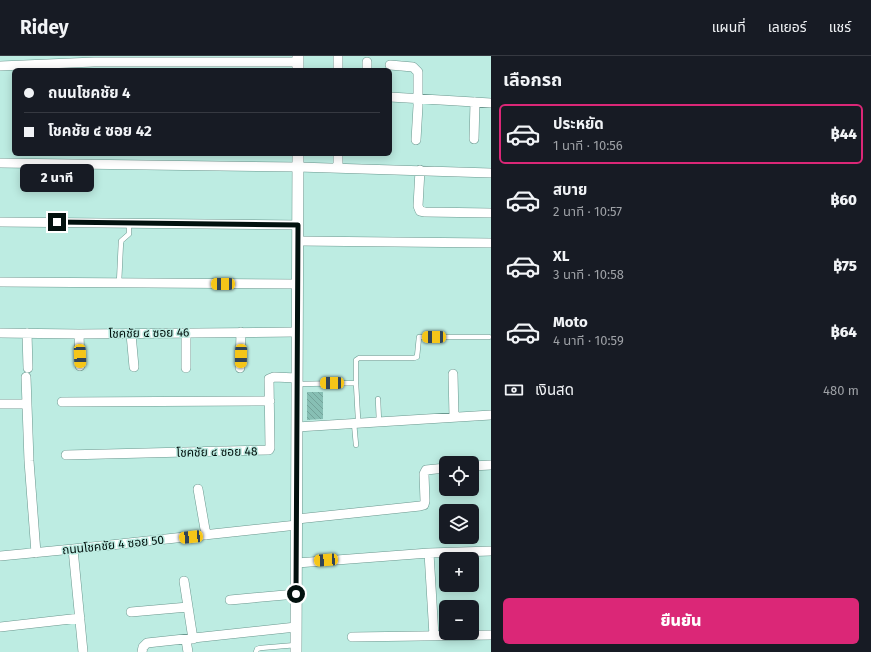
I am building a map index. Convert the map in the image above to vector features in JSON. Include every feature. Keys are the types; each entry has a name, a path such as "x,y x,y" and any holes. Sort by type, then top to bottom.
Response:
{"street":[{"path":"338,56 338,68"},
{"path":"0,66 26,67 94,62 191,66 298,63"},
{"path":"390,65 415,68 418,72 416,140"},
{"path":"392,97 491,103"},
{"path":"474,140 475,102"},
{"path":"296,649 298,156"},
{"path":"338,156 338,168"},
{"path":"0,163 298,167 491,173"},
{"path":"420,170 418,206 420,211 491,213"},
{"path":"0,222 298,225"},
{"path":"298,241 491,243"},
{"path":"0,282 298,284"},
{"path":"240,368 241,332"},
{"name":"โชคชัย ๔ ซอย 46","path":"0,333 131,334 297,332"},
{"path":"27,333 29,461 36,553"},
{"path":"186,333 186,368"},
{"path":"79,334 80,366"},
{"path":"131,334 134,367"},
{"path":"453,374 454,417"},
{"name":"โชคชัย ๔ ซอย 48","path":"66,455 266,451 270,448 269,379 297,381"},
{"path":"62,402 270,401"},
{"path":"0,404 27,404"},
{"path":"297,426 356,421 379,422 491,415"},
{"path":"479,466 491,465"},
{"name":"ถนนโชคชัย 4 ซอย 50","path":"0,556 206,535 420,506 424,505 426,501 424,474 426,470 439,469"},
{"path":"198,489 206,535"},
{"path":"73,549 83,652"},
{"path":"297,562 429,553 491,551"},
{"path":"429,553 434,636"},
{"path":"184,580 188,607 190,639 188,652"},
{"path":"230,600 296,594"},
{"path":"131,612 188,607"},
{"path":"0,627 80,618"},
{"path":"142,652 143,647 147,644 296,628"},
{"path":"352,637 491,635"}],"lane":[{"path":"119,283 120,241 129,234 129,223"},
{"path":"356,445 356,360 359,358 417,357 419,337 489,337"},
{"path":"297,381 356,383"},
{"path":"378,399 379,422"},
{"path":"256,652 257,649 260,648 296,649"}],"building":[{"path":"307,392 323,392 323,419 307,420"}],"route":[{"path":"57,222 298,225 296,594"}]}
